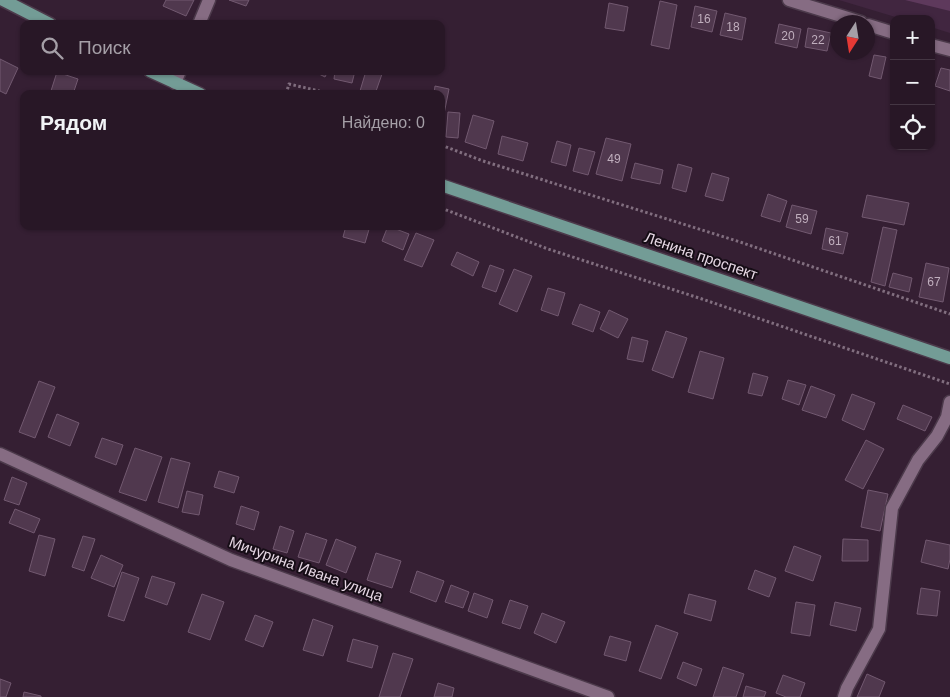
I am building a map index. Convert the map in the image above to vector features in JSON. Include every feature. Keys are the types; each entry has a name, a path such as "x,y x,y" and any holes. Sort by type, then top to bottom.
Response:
{"main road":[{"path":"3,0 42,20"},
{"path":"177,77 195,90"},
{"name":"Ленина проспект","path":"445,186 950,358"}],"street":[{"path":"201,20 209,0"},
{"path":"788,0 837,15"},
{"path":"875,27 890,32"},
{"path":"935,46 950,50"},
{"path":"844,697 878,628 892,508 918,460 937,436 947,417 950,402"},
{"name":"Мичурина Ивана улица","path":"0,454 231,560 608,697"}],"path":[{"path":"287,90 289,84 315,90"},
{"path":"445,147 740,242 950,314"},
{"path":"445,210 548,249 702,299 950,384"}],"shaded area":[{"path":"839,0 950,0 950,33 935,28 935,15 890,15"},
{"path":"905,0 950,0 950,11"}],"building":[{"path":"166,0 194,0 186,16 163,6"},
{"path":"229,0 249,0 246,6"},
{"path":"660,1 677,5 669,49 651,45"},
{"path":"609,3 628,7 624,31 605,28"},
{"path":"695,6 717,11 712,32 691,27"},
{"path":"725,13 746,18 742,40 720,35"},
{"path":"779,24 801,29 797,48 775,43"},
{"path":"808,28 830,33 827,51 805,47"},
{"path":"875,55 886,57 881,79 869,76"},
{"path":"0,59 18,68 6,94 0,91"},
{"path":"941,68 950,70 950,91 935,86"},
{"path":"56,75 66,75 78,79 74,90 51,90"},
{"path":"334,75 354,75 352,83 334,79"},
{"path":"365,75 382,75 376,90 360,90"},
{"path":"435,86 449,89 445,109 445,90 434,90"},
{"path":"448,112 460,113 458,138 446,137"},
{"path":"473,115 494,121 486,149 465,142"},
{"path":"502,136 528,143 523,161 498,154"},
{"path":"606,138 631,144 622,181 596,174"},
{"path":"557,141 571,145 566,166 551,162"},
{"path":"579,148 595,152 588,175 573,171"},
{"path":"635,163 663,170 660,184 631,178"},
{"path":"678,164 692,168 686,192 672,188"},
{"path":"712,173 729,178 723,201 705,196"},
{"path":"768,194 787,201 780,222 761,216"},
{"path":"867,195 909,203 904,225 862,217"},
{"path":"792,205 817,211 811,234 786,227"},
{"path":"883,227 897,230 885,286 871,282"},
{"path":"826,228 848,233 843,254 822,249"},
{"path":"345,230 369,230 365,243 343,237"},
{"path":"386,230 398,230 409,234 403,250 382,241"},
{"path":"416,233 434,240 422,267 404,260"},
{"path":"457,252 479,262 473,276 451,265"},
{"path":"926,263 949,268 943,302 919,297"},
{"path":"490,265 504,270 496,292 482,287"},
{"path":"514,269 532,276 517,312 499,304"},
{"path":"893,273 912,278 909,292 889,287"},
{"path":"548,288 565,293 558,316 541,310"},
{"path":"580,304 600,312 593,332 572,324"},
{"path":"609,310 628,319 618,338 600,329"},
{"path":"666,331 687,338 673,378 652,370"},
{"path":"632,337 648,341 643,362 627,359"},
{"path":"700,351 724,358 713,399 688,392"},
{"path":"753,373 768,377 762,396 748,393"},
{"path":"788,380 806,385 799,405 782,399"},
{"path":"39,381 55,387 35,438 19,432"},
{"path":"811,386 835,395 826,418 802,410"},
{"path":"852,394 875,403 864,430 842,420"},
{"path":"903,405 932,417 925,431 897,419"},
{"path":"57,414 79,423 70,446 48,437"},
{"path":"102,438 123,445 116,465 95,457"},
{"path":"866,440 884,449 863,489 845,480"},
{"path":"135,448 162,457 146,501 119,492"},
{"path":"171,458 190,463 178,508 158,502"},
{"path":"219,471 239,477 234,493 214,487"},
{"path":"12,477 27,483 19,505 4,500"},
{"path":"868,490 888,494 880,531 861,527"},
{"path":"187,491 203,495 199,515 182,512"},
{"path":"241,506 259,512 254,530 236,524"},
{"path":"15,509 40,519 34,533 9,523"},
{"path":"280,526 294,531 287,553 273,549"},
{"path":"306,533 327,540 319,563 298,557"},
{"path":"39,535 55,539 45,576 29,571"},
{"path":"83,536 95,539 84,571 72,567"},
{"path":"336,539 356,547 346,573 326,565"},
{"path":"843,539 868,540 868,561 842,561"},
{"path":"926,540 950,545 948,569 921,562"},
{"path":"794,546 821,556 813,581 785,571"},
{"path":"376,553 401,561 392,588 367,580"},
{"path":"101,555 123,565 114,587 91,578"},
{"path":"755,570 776,578 769,597 748,589"},
{"path":"417,571 444,581 436,602 410,592"},
{"path":"122,572 139,578 124,621 108,616"},
{"path":"152,576 175,583 167,605 145,597"},
{"path":"451,585 469,592 463,608 445,602"},
{"path":"921,588 940,591 937,616 917,614"},
{"path":"474,593 493,600 487,618 468,611"},
{"path":"202,594 224,602 210,640 188,632"},
{"path":"689,594 716,601 711,621 684,613"},
{"path":"510,600 528,606 520,629 502,623"},
{"path":"796,602 815,605 810,636 791,633"},
{"path":"835,602 861,608 856,631 830,625"},
{"path":"542,613 565,622 556,643 534,633"},
{"path":"255,615 273,622 263,647 245,640"},
{"path":"313,619 333,626 323,656 303,650"},
{"path":"656,625 678,633 661,679 639,671"},
{"path":"610,636 631,642 626,661 604,655"},
{"path":"353,639 378,646 372,668 347,661"},
{"path":"393,653 413,659 400,697 379,697"},
{"path":"683,662 702,669 696,686 677,678"},
{"path":"723,667 744,674 736,697 713,697"},
{"path":"867,674 885,682 879,697 857,697"},
{"path":"783,675 805,683 800,697 786,697 776,693"},
{"path":"0,679 11,683 6,697 0,697"},
{"path":"438,683 454,688 452,697 434,697"},
{"path":"746,686 766,692 764,697 743,697"},
{"path":"24,692 41,696 41,697 23,697"}]}
